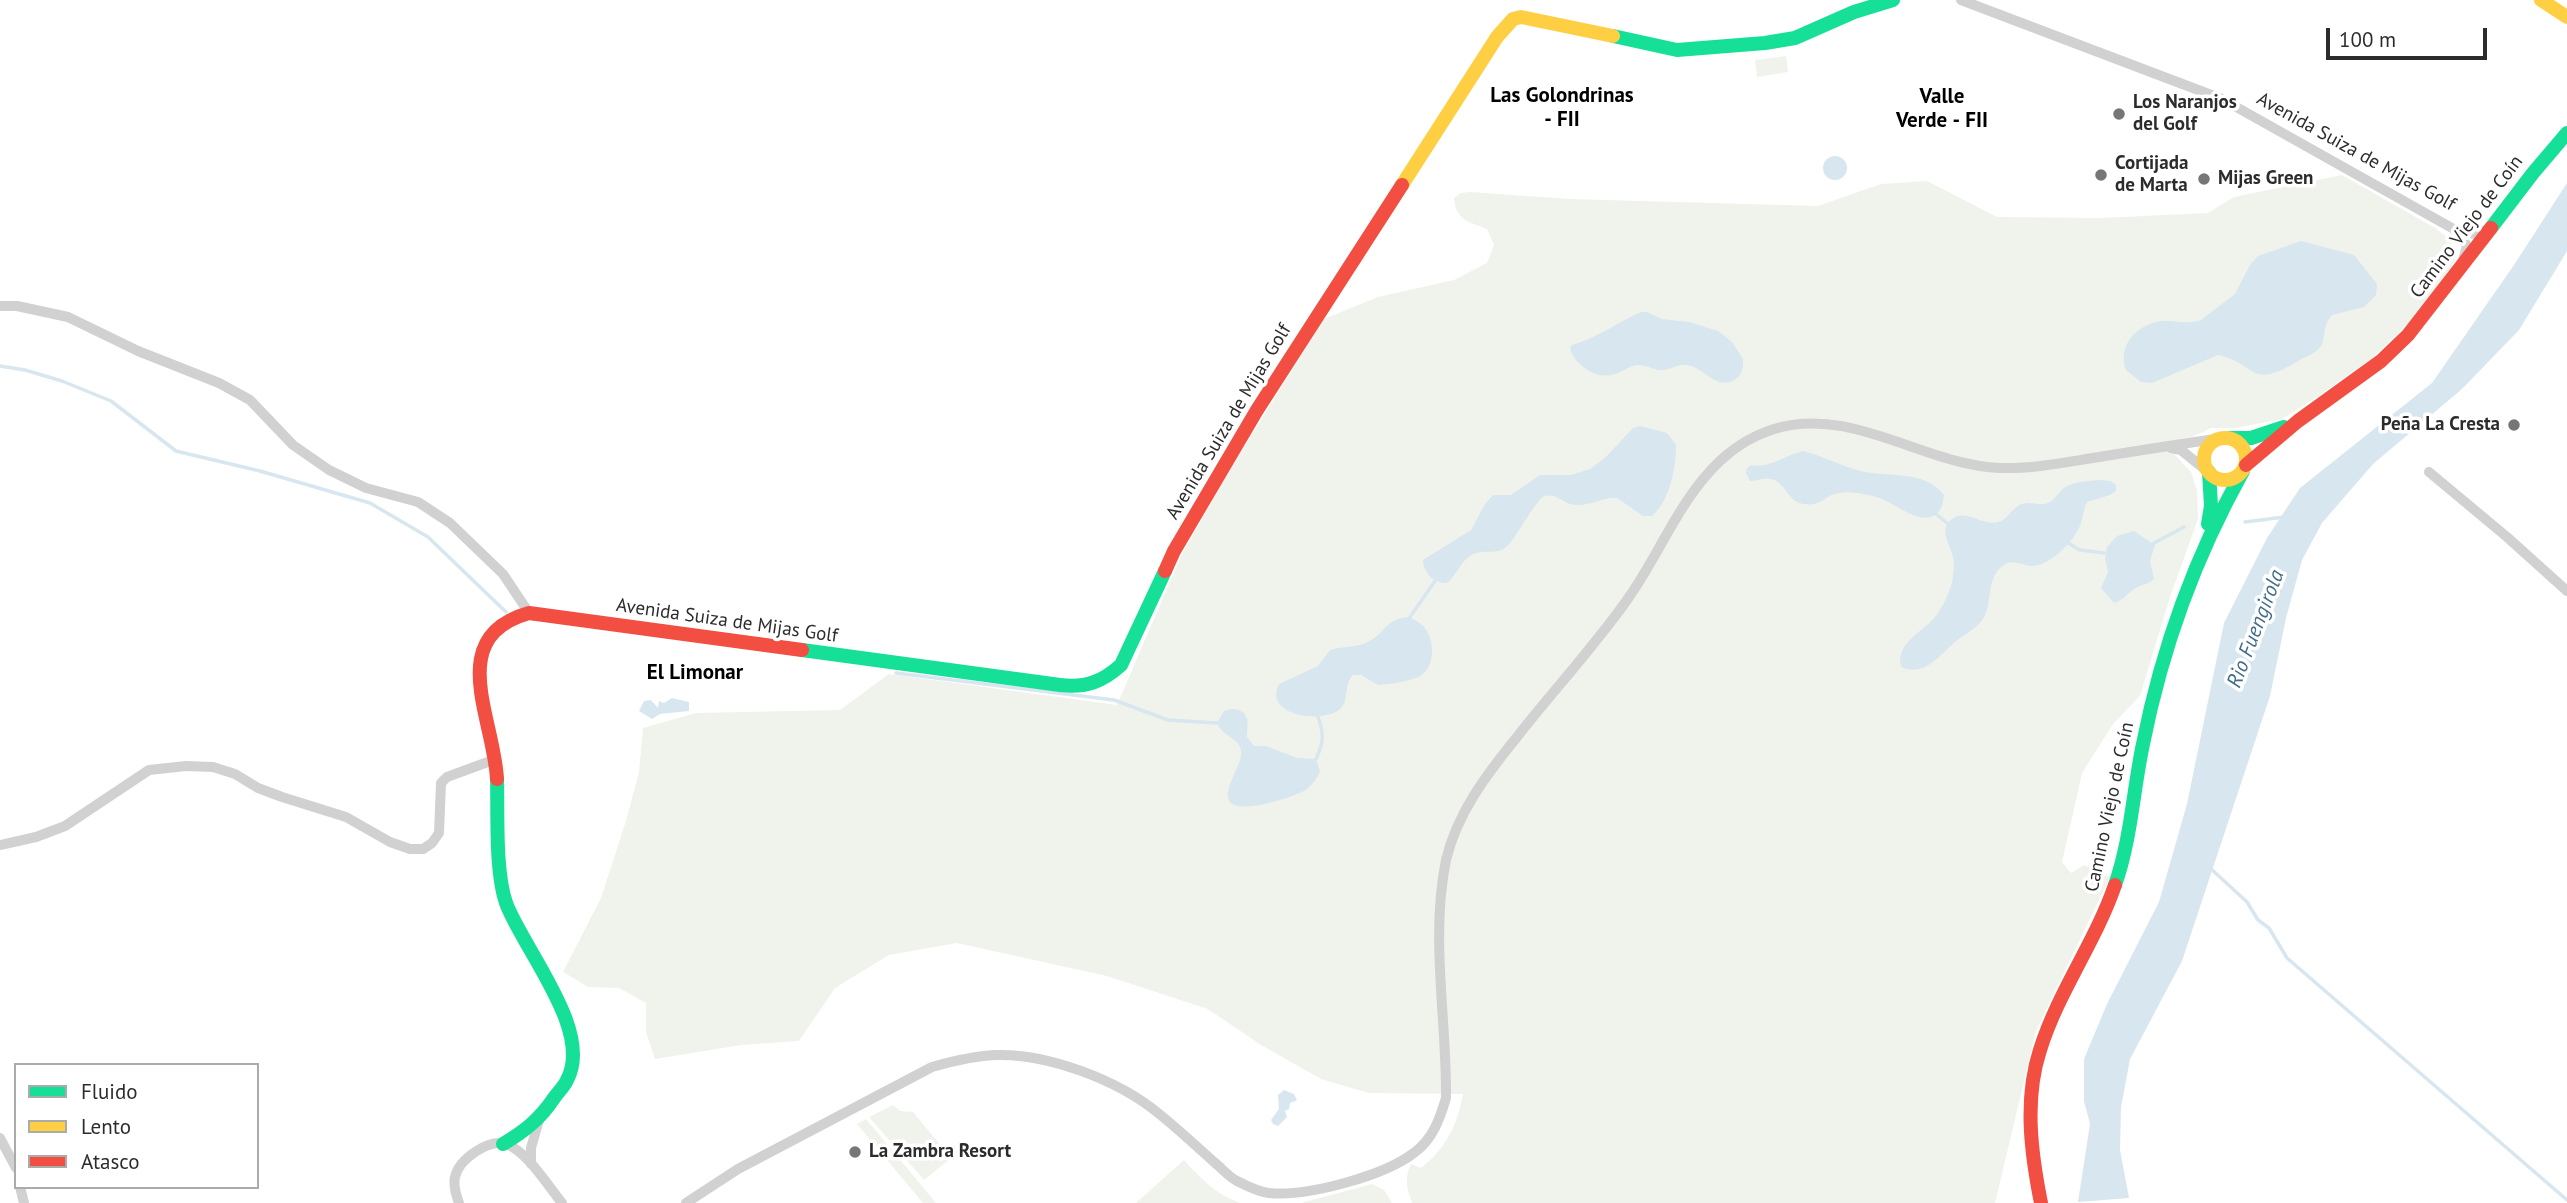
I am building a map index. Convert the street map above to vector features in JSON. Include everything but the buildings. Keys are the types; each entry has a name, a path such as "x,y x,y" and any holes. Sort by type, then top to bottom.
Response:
{"main road":[{"name":"Avenida Suiza de Mijas Golf","path":"522,615 1080,687 1095,685 1121,665 1174,551 1257,410 1497,37 1513,19 1521,17 1677,50 1795,38 1854,12 1893,0"},
{"path":"2541,0 2563,14"},
{"name":"Camino Viejo de Coín","path":"2041,1203 2031,1158 2031,1094 2036,1065 2046,1032 2106,912 2119,876 2143,746 2162,663 2207,536 2244,468 2298,421 2381,361 2408,335 2567,133"},
{"name":"Camino Viejo de Coín","path":"2226,438 2251,438 2298,421"},
{"path":"2226,438 2236,441 2245,451 2244,468 2238,476 2218,479 2208,471 2205,463 2206,450 2216,440 2226,438"},
{"name":"Camino Viejo de Coín","path":"2207,536 2211,506 2208,471"},
{"path":"503,1144 540,1118 568,1079 572,1061 572,1039 559,1005 506,902 500,874 496,759 478,672 481,655 491,634 501,624 522,615"}],"street":[{"name":"Avenida Suiza de Mijas Golf","path":"1961,0 2222,99 2459,232 2477,233 2493,226"},
{"name":"Avenida Suiza de Mijas Golf","path":"2459,232 2467,246 2460,270"},
{"path":"0,306 18,306 68,317 138,351 219,383 250,400 293,446 329,470 366,488 418,502 450,523 503,574 522,615"},
{"path":"686,1203 738,1169 933,1067 964,1058 997,1055 1072,1068 1102,1080 1156,1111 1236,1181 1267,1193 1298,1192 1345,1182 1388,1167 1415,1153 1430,1138 1446,1098 1439,950 1441,908 1446,861 1464,813 1496,763 1606,629 1648,567 1680,511 1700,482 1721,460 1757,436 1776,428 1798,425 1862,431 1951,460 2000,468 2044,465 2226,438"},
{"path":"2163,446 2181,450 2208,471"},
{"path":"2429,472 2567,591"},
{"path":"0,845 36,838 65,826 149,770 186,766 213,767 235,774 258,788 345,817 390,842 410,849 423,849 432,843 439,833 441,783 447,777 496,759"},
{"path":"531,1164 531,1148 540,1118"},
{"path":"0,1138 14,1164"},
{"path":"459,1203 454,1185 458,1169 481,1149 503,1144 516,1150 531,1164 562,1203"}],"shaded area":[{"path":"1786,56 1788,72 1757,77 1755,60"},
{"path":"2342,175 2435,228 2452,241 2456,258 2443,281 2414,318 2371,359 2320,395 2282,419 2236,428 2211,428 2192,437 2179,439 2175,455 2191,472 2197,490 2198,519 2170,597 2140,696 2113,724 2082,773 2062,862 2071,873 2084,865 2110,877 2036,1031 1995,1203 1412,1203 1407,1184 1411,1164 1421,1168 1444,1144 1454,1126 1463,1094 1369,1093 1321,1079 1261,1045 1208,1009 1107,976 957,943 889,955 835,988 799,1041 741,1045 655,1059 646,1032 646,1003 619,988 588,987 563,972 601,898 639,772 643,728 696,713 840,710 889,674 1117,705 1181,556 1231,468 1324,319 1378,297 1454,280 1487,263 1494,245 1487,229 1460,216 1454,198 1461,193 1818,206 1881,184 1927,181 1997,217 2100,218 2208,213 2234,197"},
{"path":"893,1105 900,1111 913,1112 951,1158 924,1180 869,1117"},
{"path":"866,1119 936,1203 923,1203 857,1124"},
{"path":"1184,1160 1209,1185 1240,1203 1136,1203"},
{"path":"1372,1184 1384,1190 1392,1203 1301,1203"}],"water":[{"path":"1835,156 1846,163 1847,168 1840,179 1835,180 1824,173 1823,168 1830,157"},
{"name":"Rio Fuengirola","path":"2567,183 2567,251 2519,330 2462,389 2373,464 2322,523 2302,560 2286,618 2270,696 2182,961 2130,1059 2121,1107 2120,1150 2129,1198 2078,1202 2090,1124 2084,1101 2084,1059 2107,1004 2159,902 2187,804 2224,623 2267,538 2300,488 2432,383"},
{"path":"2301,241 2354,255 2377,284 2376,295 2364,307 2332,315 2327,322 2321,346 2316,351 2282,370 2262,375 2218,355 2152,383 2141,382 2126,370 2124,353 2137,332 2161,321 2201,320 2235,294 2250,265 2258,256"},
{"path":"1641,312 1718,331 1732,342 1743,359 1740,375 1725,383 1690,365 1662,370 1639,365 1605,376 1586,369 1575,359 1570,348 1572,345"},
{"path":"1640,426 1667,433 1676,445 1668,493 1652,516 1643,516 1617,498 1575,505 1553,496 1545,496 1537,503 1506,547 1471,555 1447,583 1438,582 1427,573 1423,560 1471,530 1493,495 1511,495 1540,475 1571,475 1590,469 1605,458 1633,428"},
{"path":"1803,451 1861,471 1927,481 1944,495 1941,508 1934,516 1918,517 1876,497 1848,492 1834,494 1815,504 1804,504 1794,500 1776,481 1766,478 1750,481 1746,473 1751,465 1771,463"},
{"path":"2100,480 2111,481 2116,485 2116,491 2087,502 2079,528 2059,553 2037,565 2014,562 2004,565 1995,575 1986,613 1976,626 1931,664 1917,669 1901,667 1902,651 1935,617 1950,589 1954,561 1945,532 1952,519 1962,515 1986,522 1998,522 2021,504 2048,503 2068,486"},
{"path":"2134,531 2155,545 2150,561 2154,579 2114,603 2101,588 2108,572 2105,558 2107,547 2117,536"},
{"path":"1410,617 1423,626 1432,647 1431,662 1418,677 1378,685 1361,675 1353,675 1342,706 1330,714 1296,714 1279,703 1276,695 1279,684 1318,666 1330,650 1363,644 1396,620"},
{"path":"672,698 689,702 689,711 660,714 652,719 639,711 644,701 651,700 658,708 659,701 664,703"},
{"path":"1232,709 1245,715 1247,737 1254,746 1266,746 1297,758 1316,759 1320,772 1307,789 1255,806 1235,806 1230,802 1228,791 1240,760 1241,749 1217,723 1224,711"},
{"path":"1284,1090 1294,1094 1297,1100 1290,1103 1289,1109 1285,1111 1287,1117 1278,1126 1271,1120 1279,1109 1278,1095"}],"waterway":[{"path":"0,366 62,381 111,401 176,451 260,471 370,503 428,537 506,612"},
{"path":"1936,514 1947,523"},
{"path":"2245,522 2284,517"},
{"path":"2154,543 2184,527"},
{"path":"2068,543 2080,550 2104,553"},
{"path":"1410,617 1435,581"},
{"path":"896,673 1114,700 1168,720 1217,723"},
{"path":"1316,759 1322,738 1318,717"},
{"path":"2209,867 2247,902 2258,920 2269,928 2287,958 2567,1200"}],"traffic: fast":[{"path":"1613,36 1677,50 1765,43 1795,38 1854,12 1893,0"},
{"path":"2491,228 2567,133"},
{"path":"2230,438 2251,438 2284,427"},
{"path":"2115,885 2125,851 2151,708 2170,638 2195,570 2243,471"},
{"path":"2208,524 2211,506 2209,472"},
{"path":"802,650 1078,686 1100,680 1121,665 1165,571"},
{"path":"497,779 502,890 515,922 564,1015 571,1038 573,1060 566,1083 543,1112 503,1144"}],"traffic: slow":[{"path":"2541,0 2567,17"},
{"path":"1402,185 1497,37 1513,19 1521,17 1613,36"},
{"path":"2225,438 2240,444 2246,459 2240,474 2225,480 2210,474 2204,459 2210,444 2225,438"}],"traffic: jam":[{"path":"1165,571 1174,551 1257,410 1402,185"},
{"path":"2246,465 2298,421 2381,361 2408,335 2491,228"},
{"path":"497,779 483,706 481,660 488,640 503,625 529,613 802,650"},
{"path":"2041,1203 2031,1126 2035,1069 2057,1008 2115,885"}],"place":[{"name":"Los Naranjos del Golf","path":"2119,114"},
{"name":"Cortijada de Marta","path":"2101,175"},
{"name":"Mijas Green","path":"2204,179"},
{"name":"Peña La Cresta","path":"2514,425"},
{"name":"La Zambra Resort","path":"855,1152"}],"district":[{"name":"Las Golondrinas - FII","path":"1562,108"},
{"name":"Valle Verde - FII","path":"1942,109"},
{"name":"El Limonar","path":"695,673"}]}
